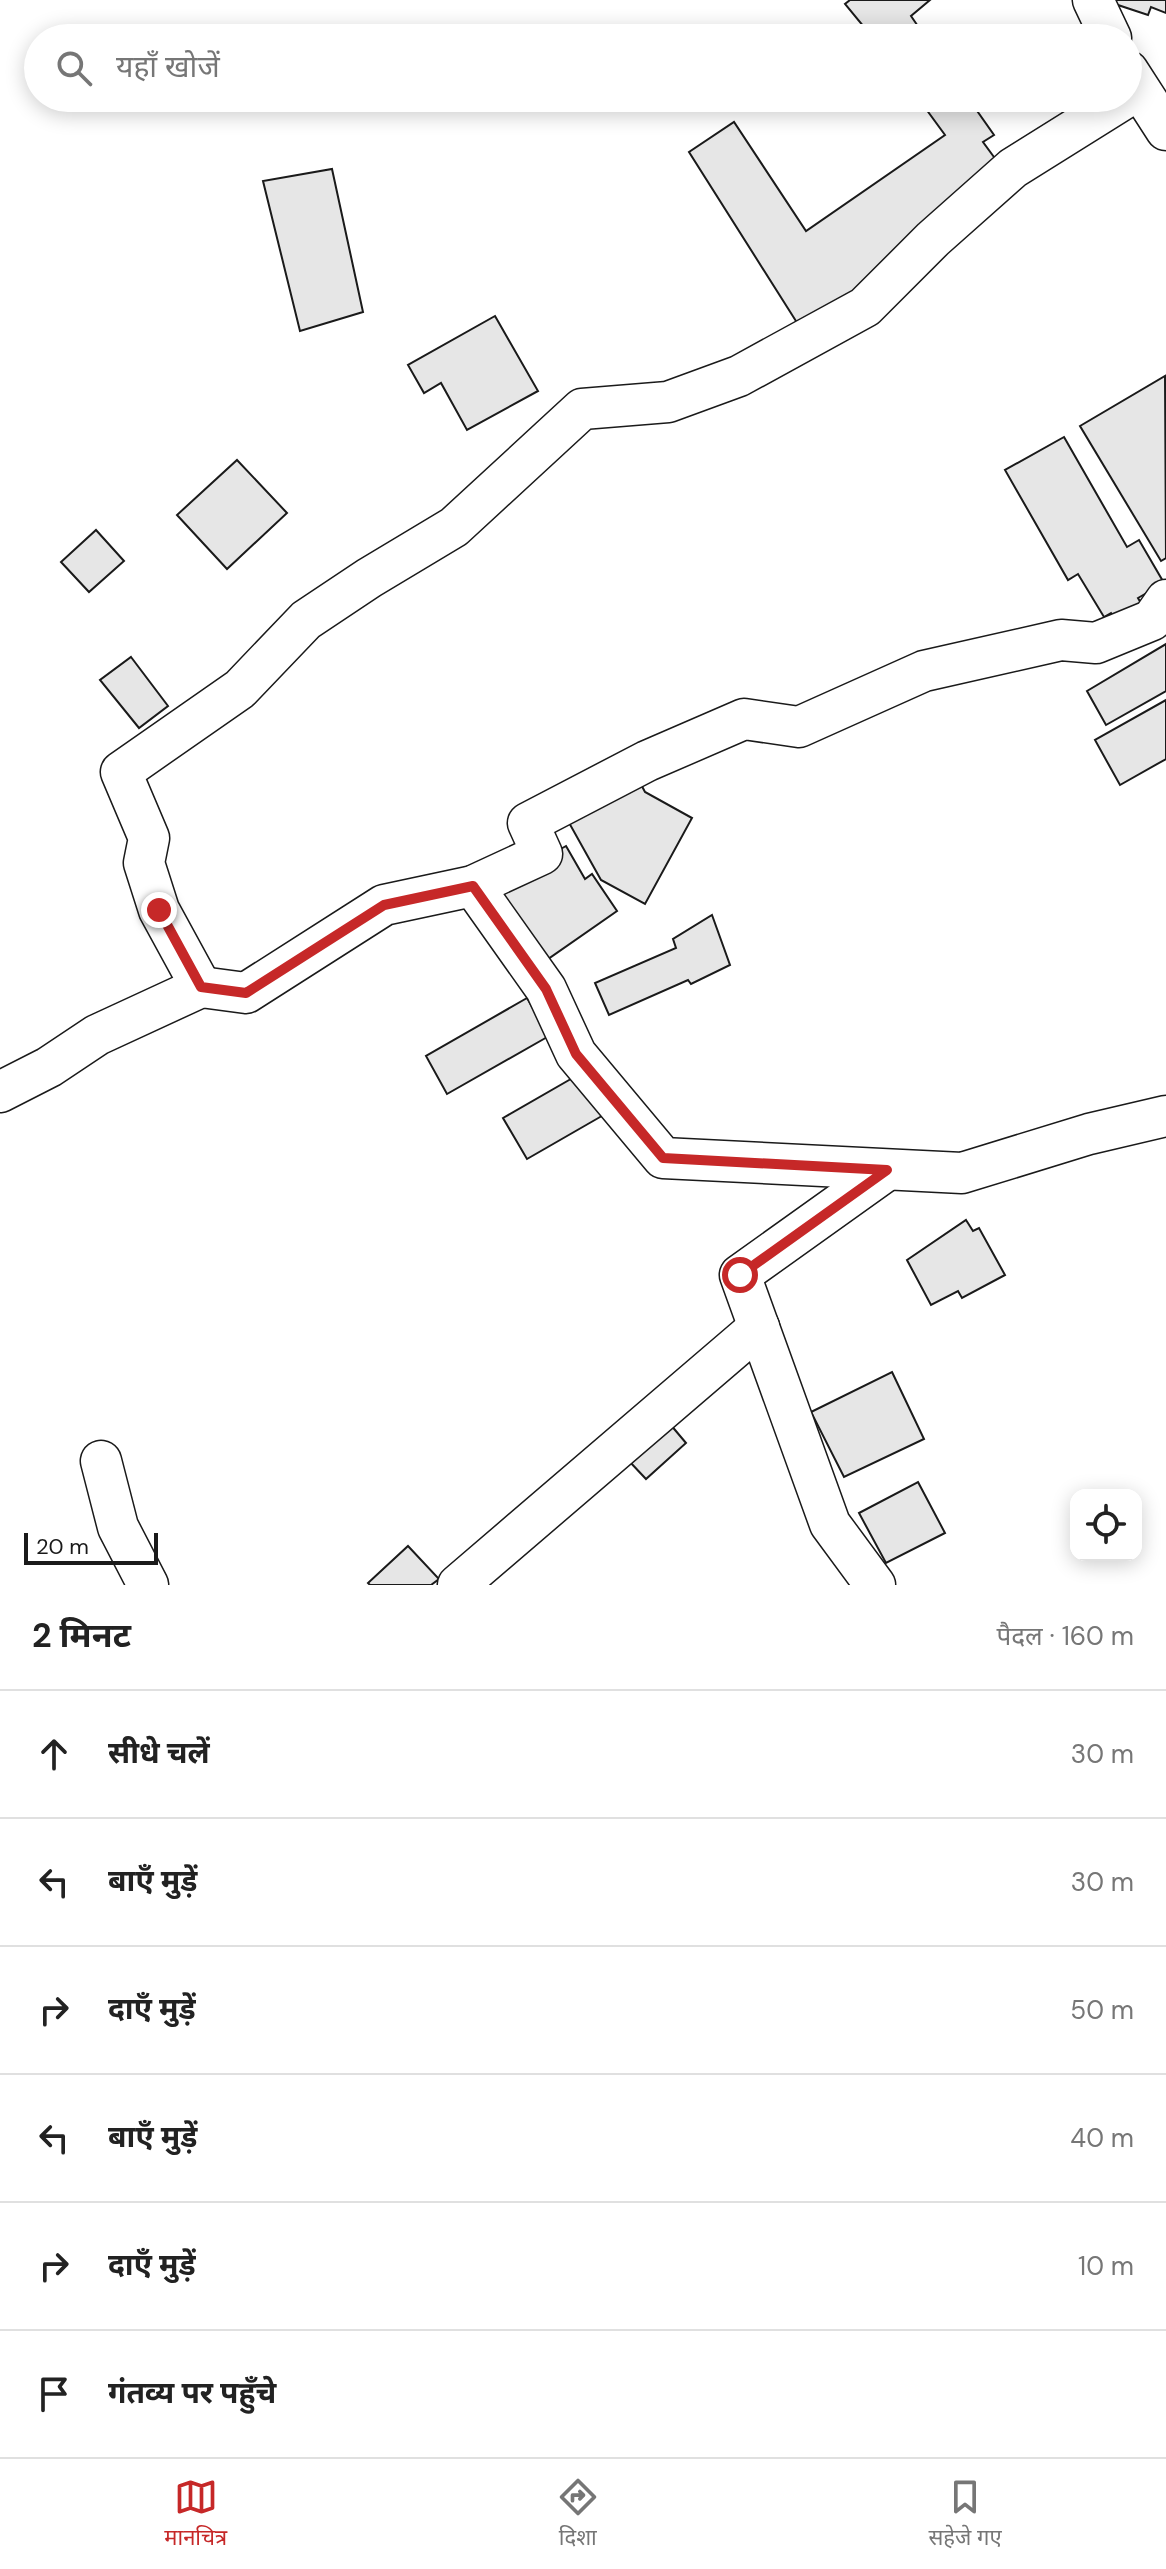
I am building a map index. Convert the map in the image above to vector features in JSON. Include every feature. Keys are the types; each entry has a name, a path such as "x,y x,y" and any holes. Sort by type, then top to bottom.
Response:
{"street":[{"path":"1093,0 1104,24"},
{"path":"1142,103 1166,130"},
{"path":"201,987 159,910 144,863 149,838 121,772 240,689 306,620 454,527 582,409 668,402 739,376 865,307 933,239 1013,168 1096,112"},
{"path":"0,1092 49,1067 97,1035 201,987 246,993 384,905 473,886 542,854 528,823 647,761 744,719 799,727 924,671 1061,640 1096,643 1152,620 1166,600"},
{"path":"473,886 546,989 576,1054 663,1158 962,1173 1089,1134 1166,1116"},
{"path":"875,1585 830,1524 740,1275 887,1170"},
{"path":"458,1585 759,1327"},
{"path":"101,1461 118,1527 148,1585"}],"building":[{"path":"850,0 930,0 911,16 916,24 861,24 845,4"},
{"path":"1113,0 1166,0 1166,13 1151,7 1148,15 1112,3"},
{"path":"928,112 978,112 994,135 983,142 1002,168 863,293 801,329 689,152 734,122 806,231 945,135"},
{"path":"332,169 363,312 300,331 263,181"},
{"path":"495,316 538,391 467,430 441,383 424,393 408,365"},
{"path":"1165,376 1166,558 1161,561 1080,426"},
{"path":"1064,437 1127,547 1139,540 1164,583 1138,598 1144,608 1117,624 1111,613 1104,617 1078,574 1068,580 1005,470"},
{"path":"237,460 287,513 227,569 177,515"},
{"path":"96,530 124,561 89,592 61,562"},
{"path":"1166,644 1166,691 1106,725 1087,691"},
{"path":"131,657 168,706 139,728 100,680"},
{"path":"1166,700 1166,759 1120,785 1095,740"},
{"path":"635,773 645,792 692,818 645,904 601,880 563,812"},
{"path":"566,846 585,879 592,874 617,911 548,959 496,885"},
{"path":"712,915 730,965 691,984 688,980 609,1015 595,983 676,948 673,939"},
{"path":"527,998 549,1036 447,1094 426,1056"},
{"path":"583,1072 607,1113 527,1159 503,1118"},
{"path":"966,1220 973,1231 979,1228 1005,1275 962,1298 958,1291 931,1305 907,1260"},
{"path":"892,1372 924,1439 844,1477 811,1412"},
{"path":"670,1424 686,1443 646,1479 629,1461"},
{"path":"918,1482 945,1533 886,1563 859,1513"},
{"path":"408,1546 439,1579 431,1585 368,1583"}],"route":[{"path":"159,910 201,987 246,993 384,905 473,886 546,989 576,1054 663,1158 887,1170 740,1275"}]}
